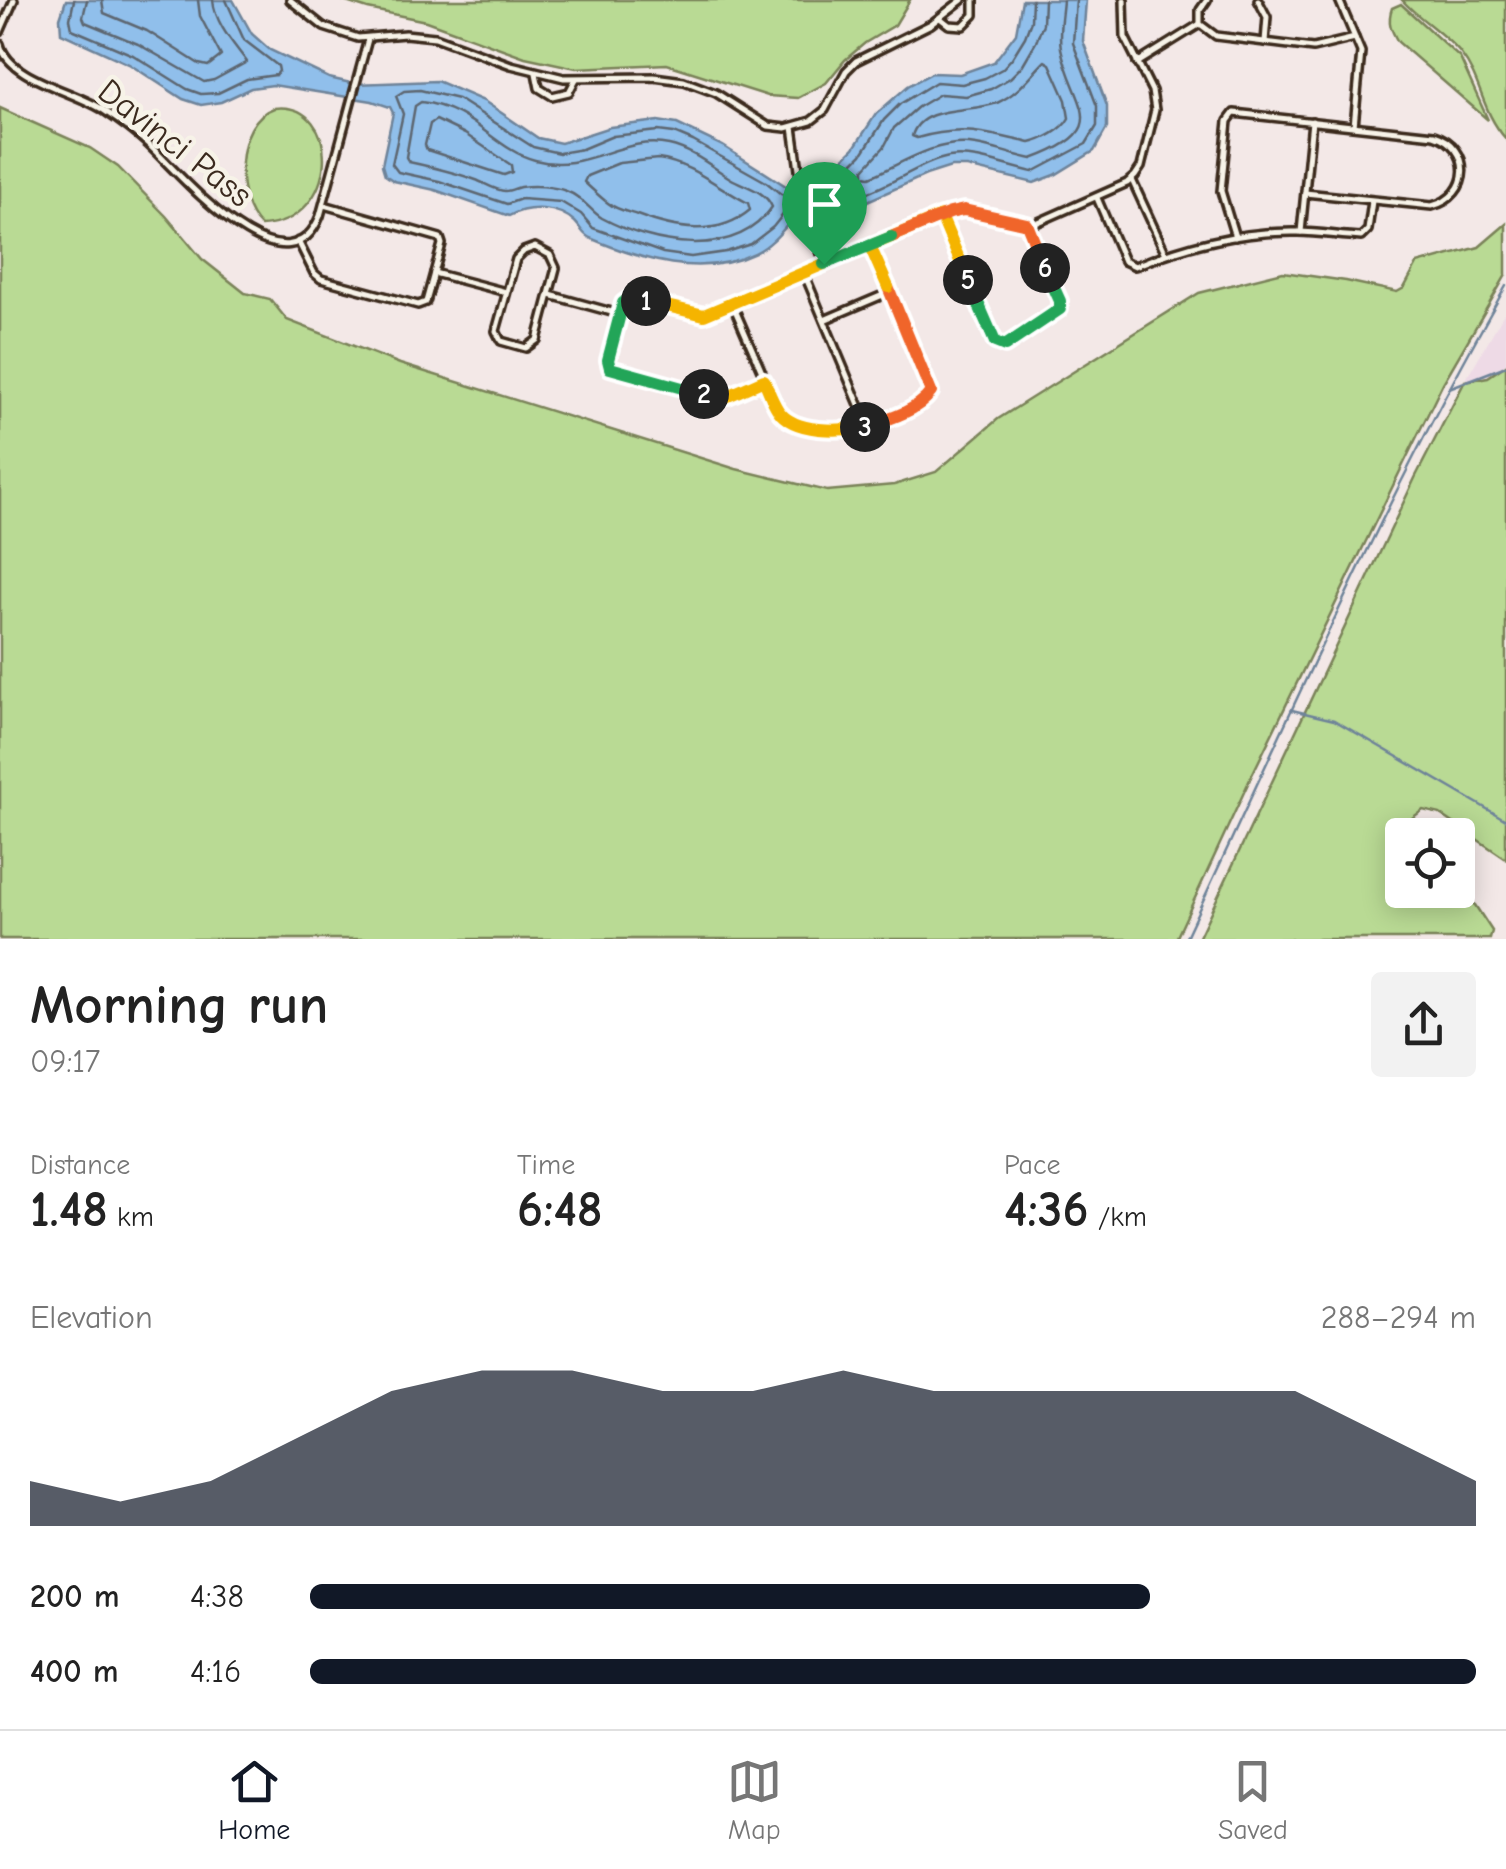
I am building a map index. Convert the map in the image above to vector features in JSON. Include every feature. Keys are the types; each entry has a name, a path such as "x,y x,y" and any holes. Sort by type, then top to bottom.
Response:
{"street":[{"path":"0,32 14,0"},
{"path":"290,0 324,27 368,39 405,34 436,37 536,73 576,79 654,77 684,81 716,92 768,126 792,128 826,110 846,71 856,61 940,18 962,0"},
{"path":"940,18 949,25 962,26 974,15 974,0"},
{"path":"764,380 728,396 714,397 615,371 608,360 623,303 630,298 698,315 941,216 971,211 1027,224 1132,180 1141,166 1155,110 1152,92 1125,37 1124,0"},
{"path":"1200,24 1200,10 1207,0"},
{"path":"1258,0 1268,16 1265,42"},
{"path":"1339,0 1362,54 1354,126"},
{"path":"1136,63 1200,24"},
{"path":"1200,24 1216,36 1320,48 1355,38"},
{"path":"324,205 438,236 442,244 426,302 418,305 321,279 314,274 298,241 318,223 368,39"},
{"name":"Davinci Pass","path":"0,44 5,58 16,69 97,106 146,141 226,219 276,244 298,241"},
{"path":"536,73 539,88 552,96 570,92 576,79"},
{"path":"1236,237 1221,184 1229,118 1238,112 1440,136 1454,146 1462,160 1462,183 1443,203 1426,206 1305,193"},
{"path":"1301,232 1312,121"},
{"path":"792,128 804,213 824,264"},
{"path":"1132,180 1166,254"},
{"path":"1096,197 1128,264 1138,265 1236,237 1301,232 1361,237 1368,230 1372,201"},
{"path":"941,216 995,342 1002,346 1008,346 1060,309 1027,224"},
{"path":"732,303 778,409 792,421 836,430 868,426 907,410 931,392 870,246"},
{"path":"524,250 548,252 555,265 549,295 537,340 526,348 503,342 496,334 506,292 517,257 524,250"},
{"path":"434,273 506,292"},
{"path":"804,273 868,426"},
{"path":"824,320 890,292"},
{"path":"549,295 619,314"}],"shaded area":[{"path":"1506,310 1506,365 1488,377 1465,381"}],"green space":[{"path":"340,0 910,0 895,25 865,43 826,83 798,98 768,96 667,64 576,68 525,57 426,21"},
{"path":"1402,0 1506,0 1506,139 1491,118 1461,54"},
{"path":"1401,4 1460,58 1488,120 1398,42 1390,18 1392,8"},
{"path":"0,108 90,148 118,167 202,259 245,293 270,299 287,320 400,364 736,469 827,491 894,485 936,472 998,419 1199,293 1283,272 1397,292 1404,288 1417,264 1479,247 1506,224 1506,275 1443,383 1176,939 0,939"},
{"path":"274,108 297,111 312,122 322,141 324,162 319,185 307,205 288,219 261,226 246,199 242,162 251,128"},
{"path":"1506,365 1506,859 1475,838 1475,818 1446,818 1423,810 1412,818 1385,818 1385,908 1475,905 1492,931 1490,939 1198,939 1415,478 1465,381 1488,377"}],"water":[{"path":"66,0 233,0 252,34 270,50 329,78 355,84 437,81 484,101 538,138 561,143 610,127 658,121 677,124 723,146 786,186 802,187 816,185 854,148 876,114 908,86 932,73 960,74 994,62 1016,33 1022,0 1086,0 1083,41 1107,106 1107,128 1094,151 1034,183 967,167 951,167 845,211 805,206 769,244 734,261 714,265 671,264 590,238 575,222 552,210 525,210 509,216 435,190 394,181 385,175 382,165 393,113 390,107 273,85 251,88 221,102 201,105 183,99 129,64 61,33 60,18"}],"waterway":[{"path":"1185,939 1378,528 1506,286"},
{"path":"1449,388 1506,366"},
{"path":"1292,710 1334,720 1506,820"}],"route":[{"path":"824,264 704,315 628,298 619,314 608,360 610,368 714,397 728,396 764,380 781,414 807,426 864,428 895,416 928,398 932,388 870,246 941,216 995,342 998,345 1008,346 1058,312 1060,305 1027,224 971,211 950,213 824,264"}]}
